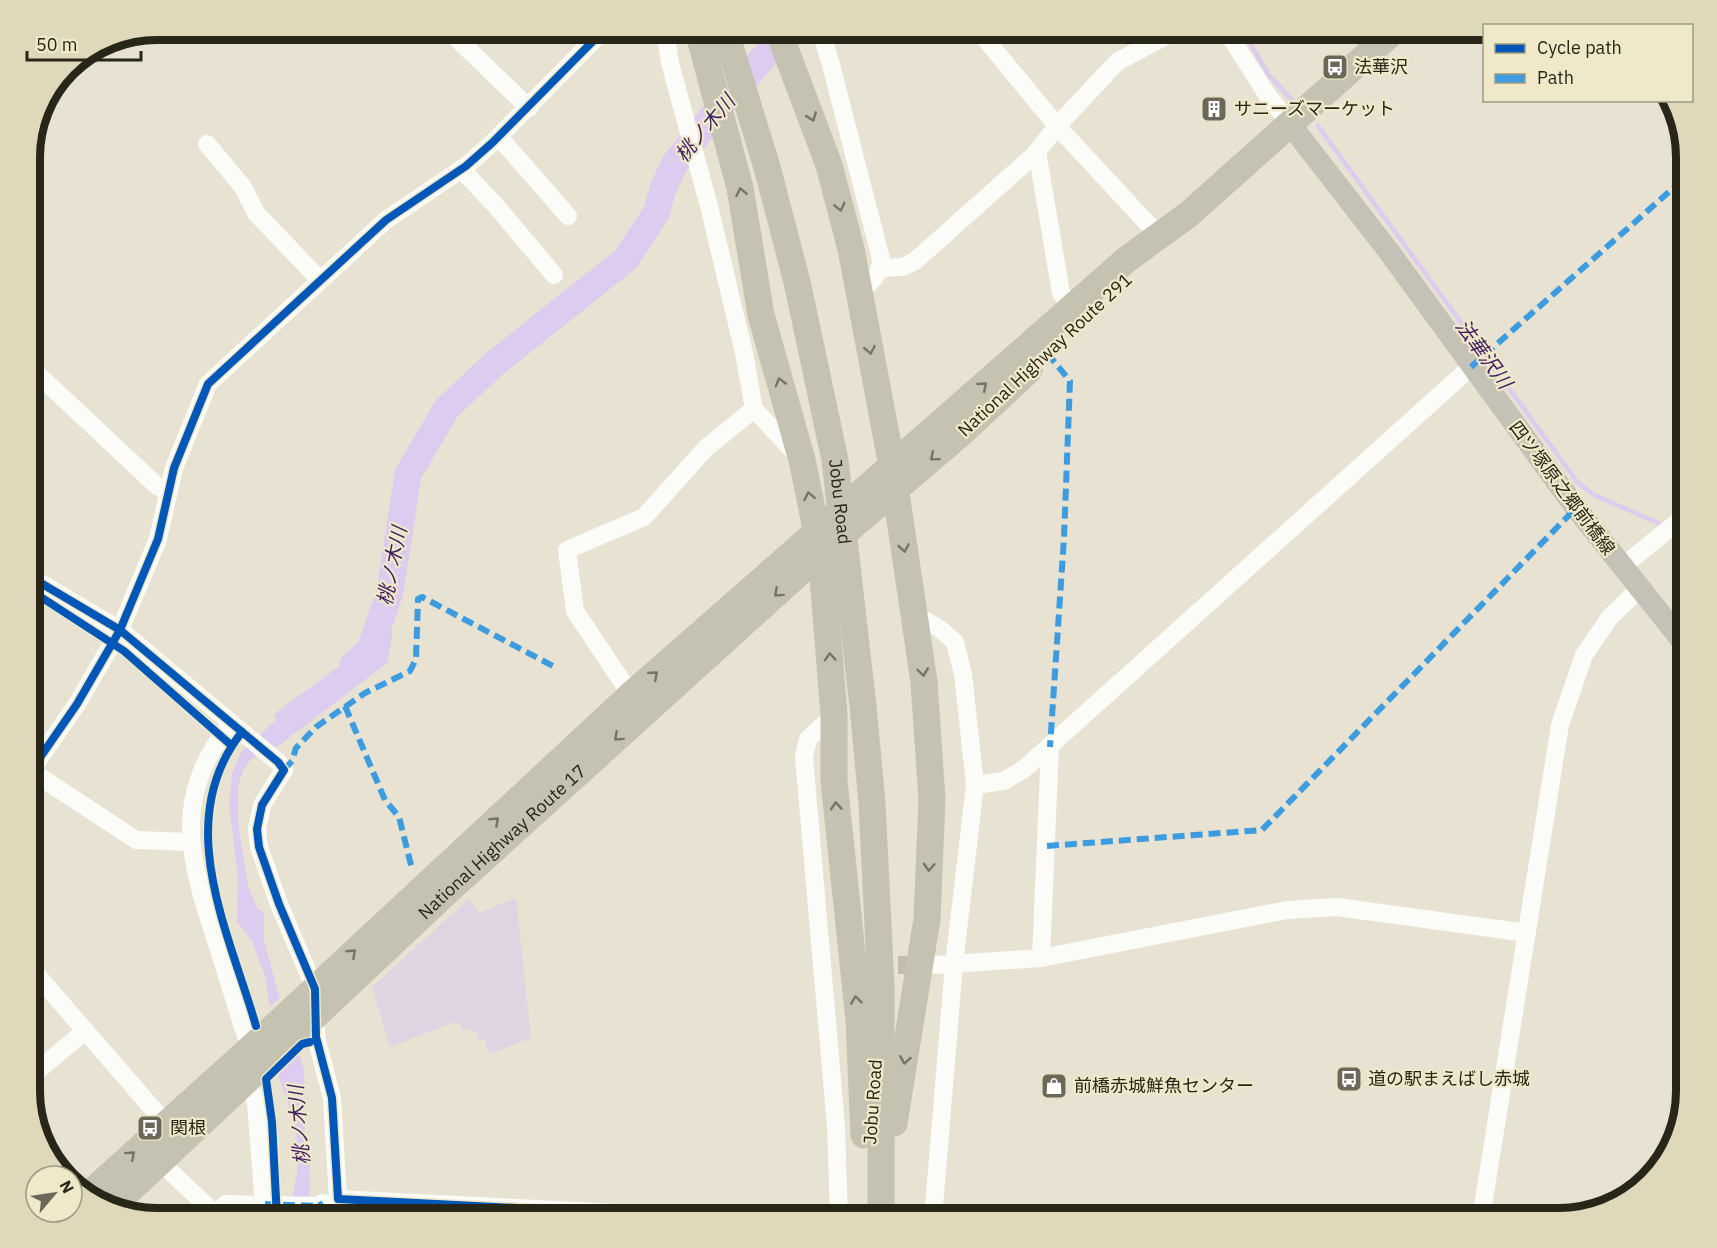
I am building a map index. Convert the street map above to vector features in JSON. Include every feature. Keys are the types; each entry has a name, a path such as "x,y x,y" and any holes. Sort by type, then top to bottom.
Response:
{"highway":[{"path":"701,40 740,188 761,315 802,460 819,543 834,715 834,781 839,853 859,1020 874,1185"},
{"name":"Jobu Road","path":"729,40 797,282 835,460 869,771 881,986 874,1185 868,1208"},
{"path":"782,40 829,165 851,249 894,478 924,682 932,799 927,919 908,1046 874,1185"},
{"name":"National Highway Route 291","path":"894,478 1072,308 1126,260 1189,214 1384,40"},
{"name":"National Highway Route 291","path":"894,478 959,435 1157,251 1189,214"},
{"name":"National Highway Route 17","path":"94,1189 166,1124 302,1018 819,543 894,478"},
{"name":"National Highway Route 17","path":"302,1018 315,989 631,695 819,543"},
{"name":"National Highway Route 17","path":"118,1200 244,1081 261,1048"},
{"name":"Jobu Road","path":"874,1185 879,1208"}],"main road":[{"name":"四ツ塚原之郷前橋線","path":"1290,124 1390,253 1471,366 1622,567 1676,633"}],"street":[{"path":"458,40 529,108"},
{"path":"41,756 77,704 120,630 158,539 174,468 208,384 386,220 461,170 499,137 594,40"},
{"path":"667,40 685,123 744,353 754,409 802,460"},
{"path":"822,40 881,259 881,268 859,293"},
{"path":"986,40 1057,126 1159,236"},
{"path":"881,268 903,267 915,261 1037,151 1057,126 1118,62 1159,40"},
{"path":"1232,40 1266,93 1290,124"},
{"path":"499,137 568,216"},
{"path":"207,144 243,187 256,213 320,280"},
{"path":"1037,151 1061,292 1072,308"},
{"path":"461,170 497,207 554,274"},
{"path":"975,785 1004,781 1050,747 1471,366"},
{"path":"41,378 157,486 169,492"},
{"path":"631,695 575,611 567,550 644,517 706,448 754,409"},
{"path":"1622,567 1676,523"},
{"path":"41,586 120,630 278,762 284,770 262,805 257,829 259,848 279,904 315,989"},
{"path":"1483,1208 1560,725 1584,655 1610,617 1640,588"},
{"path":"914,614 940,629 955,642 963,674 975,785 954,964 934,1208"},
{"path":"834,715 808,739 804,757 836,1126 839,1208"},
{"path":"231,723 216,743 197,784 190,842 202,901 246,1036 261,1048"},
{"path":"1041,958 1050,747"},
{"path":"41,778 136,840 190,842"},
{"path":"935,965 1041,958 1287,910 1337,908 1527,933"},
{"path":"821,967 840,965"},
{"path":"41,980 166,1124"},
{"path":"302,1018 316,1037 332,1098 338,1200 505,1208"},
{"path":"41,1068 85,1031"},
{"path":"244,1081 252,1091 256,1103 270,1208"},
{"path":"160,1162 208,1208"},
{"path":"221,1208 226,1204 261,1208"},
{"path":"282,1208 320,1205"}],"shaded area":[{"path":"516,898 531,1038 489,1054 484,1039 479,1041 476,1031 472,1032 469,1028 462,1030 460,1023 455,1022 390,1047 372,987 469,899 479,913"}],"water":[{"path":"393,632 387,663 281,744 251,759 243,771 238,786 238,821 248,886 258,909 264,912 264,940 277,989 304,1070 305,1136 309,1148 310,1189 307,1208 291,1208 299,1160 295,1125 279,1077 266,979 252,941 237,922 238,879 229,804 232,774 241,752 276,720 274,716 278,711 341,665 361,641"}],"pier":[{"path":"282,996 302,1052 276,1077 268,1008"}],"waterway":[{"name":"桃ノ木川","path":"353,665 370,650 390,592 408,474 447,408 493,365 626,259 656,213 663,189 675,163 732,92 780,40"},
{"name":"法華沢川","path":"1249,40 1268,74 1294,102"},
{"name":"法華沢川","path":"1318,126 1578,483 1594,495 1665,526"}],"tunnel":[{"path":"871,965 930,965"}],"marked path":[{"path":"1471,367 1676,186"},
{"path":"1047,353 1070,381 1064,538 1050,747"},
{"path":"1047,846 1262,830 1576,508"},
{"path":"284,770 292,761 296,748 316,727 365,693 410,671 416,659 418,599 422,597 553,666"},
{"path":"345,706 385,800 399,817 412,869"},
{"path":"265,1204 318,1206 323,1203"}],"cycle path":[{"path":"41,756 77,704 120,630 158,539 174,468 208,384 386,220 466,166 492,143 594,40"},
{"path":"41,583 120,630 278,762 284,770 262,805 257,829 259,847 279,904 315,989 316,1037 332,1098 338,1199 516,1208"},
{"path":"41,597 124,651 231,745"},
{"path":"242,732 221,766 210,802 208,839 212,877 221,915 256,1026"},
{"path":"276,1208 272,1122 266,1079 302,1044 310,1042"}],"place":[{"name":"法華沢","path":"1335,67"},
{"name":"サニーズマーケット","path":"1214,109"},
{"name":"道の駅まえばし赤城","path":"1349,1079"},
{"name":"前橋赤城鮮魚センター","path":"1054,1086"},
{"name":"関根","path":"150,1128"}]}
